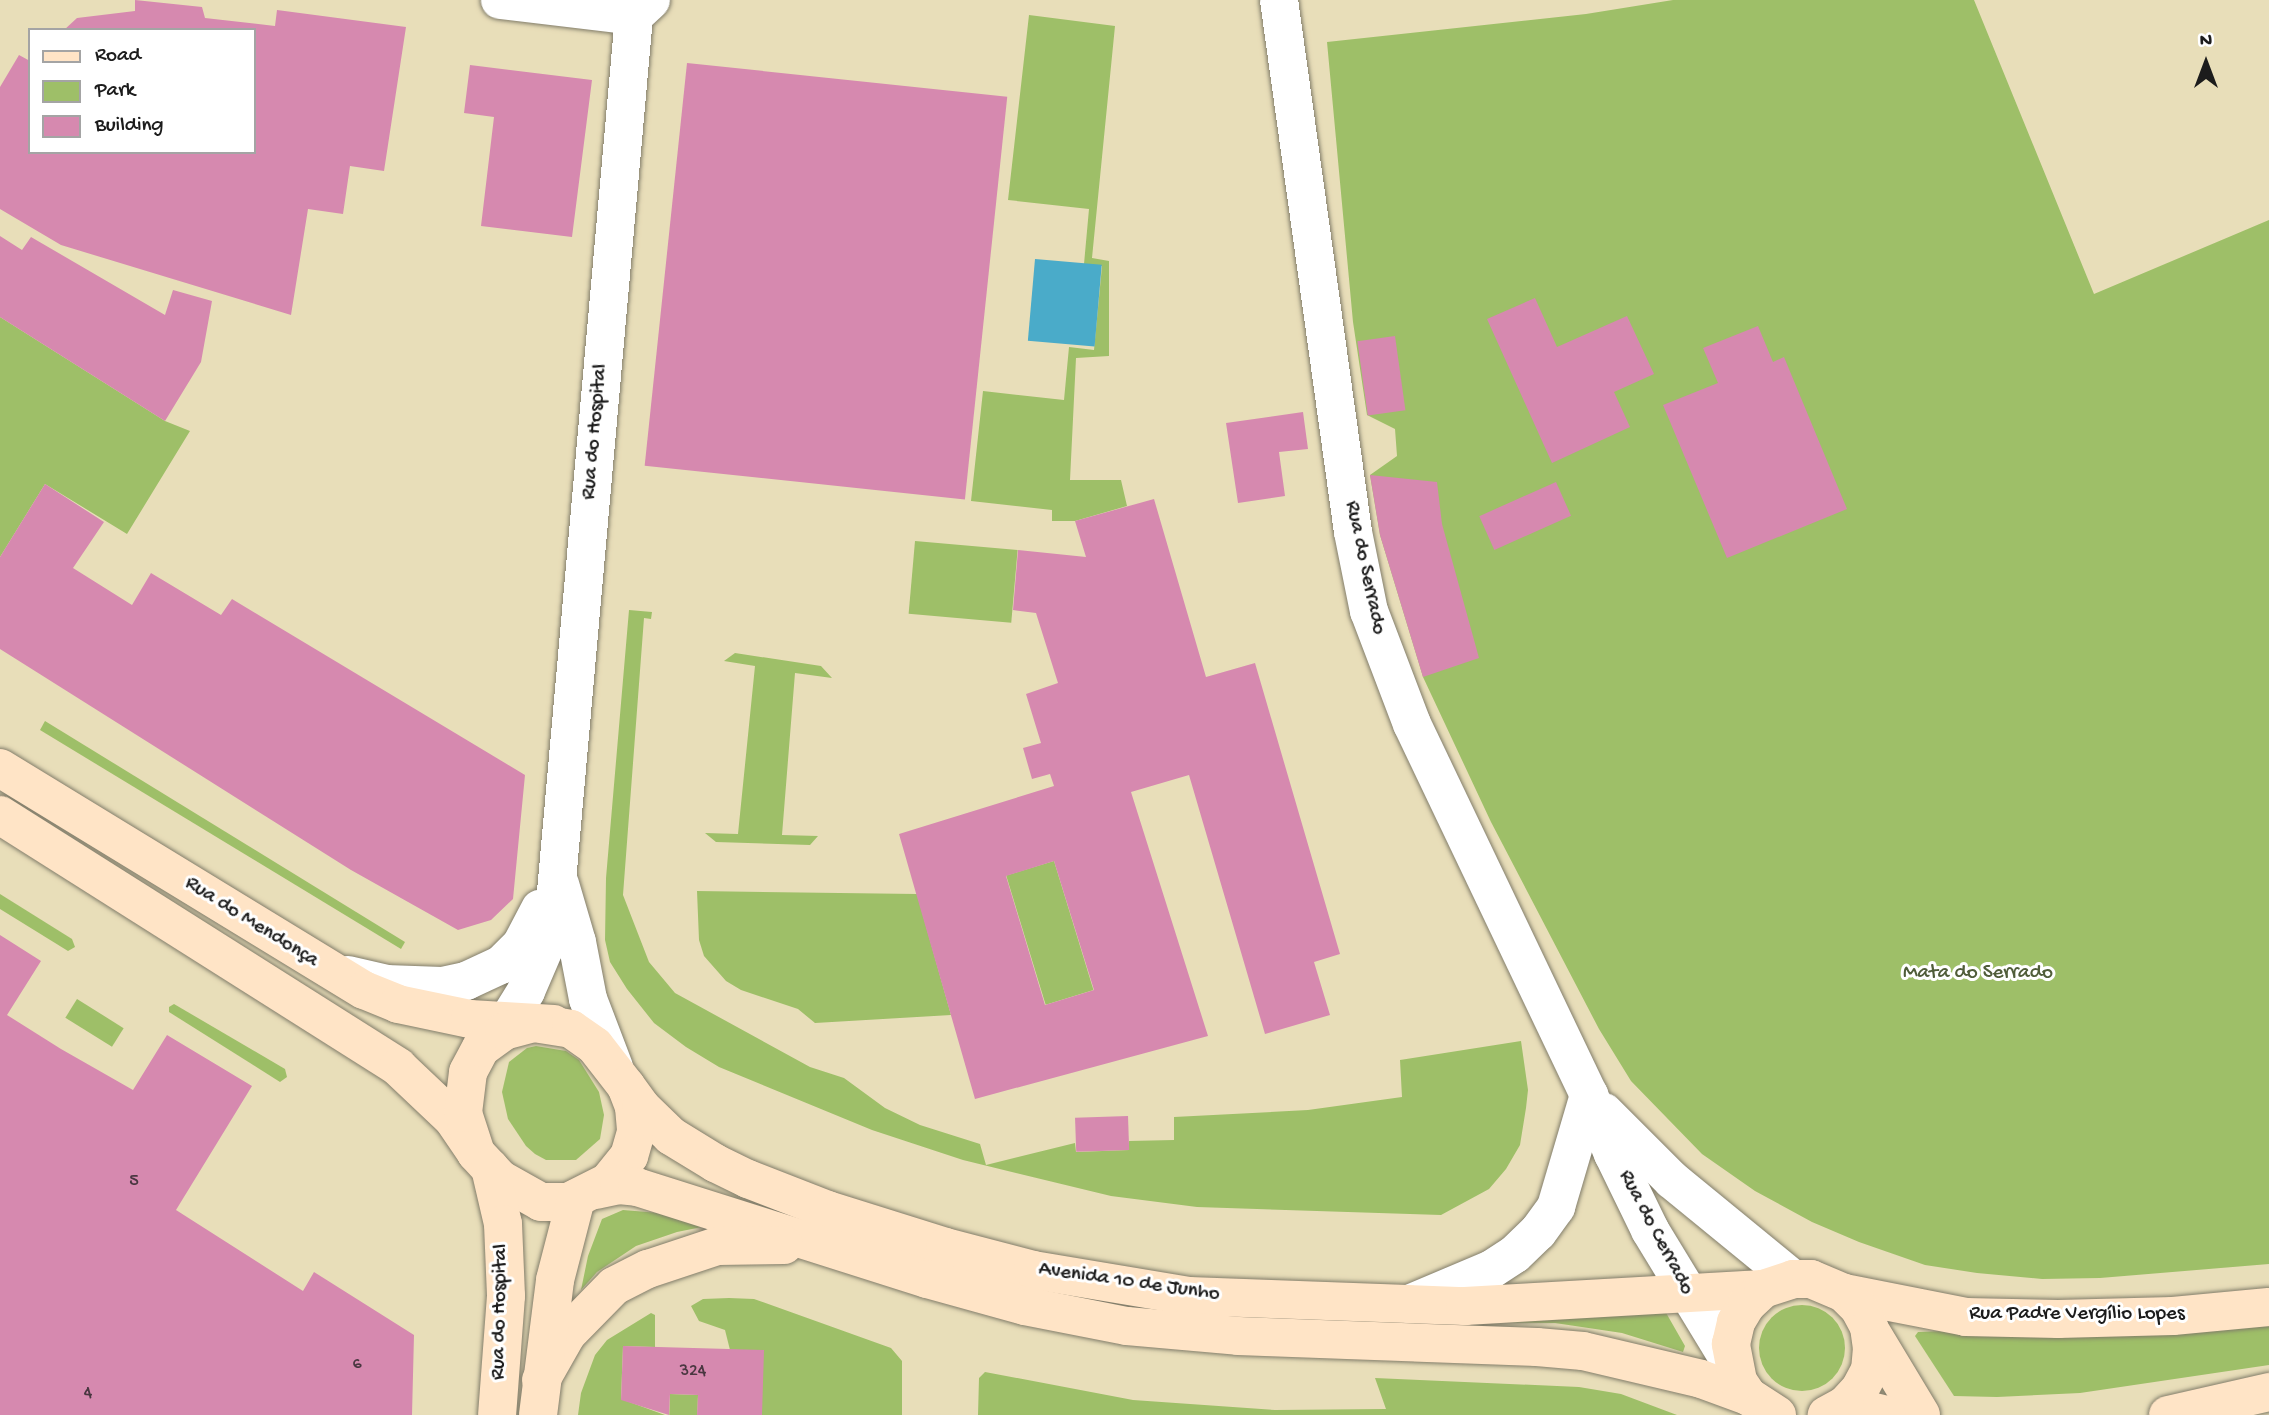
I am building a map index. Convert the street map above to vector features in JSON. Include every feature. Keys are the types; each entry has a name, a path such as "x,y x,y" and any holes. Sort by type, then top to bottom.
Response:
{"main road":[{"name":"Rua do Mendonça","path":"0,768 328,970"},
{"name":"Rua do Mendonça","path":"0,815 398,1067 453,1119 483,1161"},
{"path":"328,970 398,1004 470,1019 499,1030 515,1026 554,1024 578,1033 595,1045 620,1076 634,1107 636,1132 629,1156 608,1182 586,1194 541,1202 500,1179 483,1161 463,1112 464,1091 474,1059 499,1030"},
{"name":"Avenida 10 de Junho","path":"620,1076 641,1107 671,1136 715,1163 789,1196 945,1247 1033,1270 1189,1296 1465,1306 1778,1284"},
{"name":"Rua do Hospital","path":"483,1161 503,1224 506,1296 497,1415"},
{"name":"Avenida 10 de Junho","path":"586,1194 619,1185 637,1187 832,1250 1025,1306 1127,1326 1238,1336 1583,1351 1752,1392"},
{"name":"Rua do Hospital","path":"540,1398 555,1280 586,1194"},
{"path":"540,1398 567,1334 614,1286 648,1269 718,1246 779,1244 832,1250"},
{"name":"Rua Padre Vergílio Lopes","path":"1778,1284 1811,1279 1844,1293 1966,1317 2059,1319 2174,1316 2269,1307"},
{"path":"1752,1392 1731,1344 1735,1322 1747,1304 1778,1284"},
{"path":"1844,1293 1859,1308 1921,1415"},
{"path":"1836,1410 1860,1389 1870,1370 1872,1348 1869,1328"},
{"path":"2168,1415 2269,1392"},
{"path":"1836,1410 1887,1415"}],"street":[{"path":"500,0 643,8"},
{"name":"Rua do Serrado","path":"1279,0 1355,543 1369,611 1412,724 1589,1095"},
{"name":"Rua do Hospital","path":"499,1030 526,991 544,949 555,904 556,872 643,8"},
{"name":"Rua do Hospital","path":"556,872 577,943 589,999 620,1076"},
{"name":"Rua do Mendonça","path":"328,970 386,984 442,986 466,981 501,965 521,945 556,872"},
{"path":"1409,1304 1492,1269 1515,1254 1538,1232 1556,1208 1589,1095 1778,1284"},
{"name":"Rua do Cerrado","path":"1589,1095 1613,1154 1685,1291 1752,1392"}],"green space":[{"name":"Mata do Serrado","path":"1673,0 1974,0 2094,294 2269,220 2269,1264 2100,1278 2042,1279 1977,1273 1925,1265 1859,1242 1812,1222 1755,1191 1702,1154 1631,1081 1599,1029 1491,822 1423,677 1380,535 1370,475 1397,456 1395,429 1367,415 1353,322 1327,42 1586,14"},
{"path":"1029,15 1115,26 1092,258 1109,261 1109,356 1076,358 1070,480 1121,480 1127,506 1075,521 1052,521 1052,510 971,501 983,391 1064,400 1069,347 1094,350 1102,266 1084,264 1089,209 1008,200"},
{"path":"0,317 165,421 190,431 127,534 45,484 0,557"},
{"path":"915,541 1018,550 1011,623 909,614"},
{"path":"629,610 652,612 651,619 644,618 623,895 649,962 675,993 810,1067 844,1078 885,1108 920,1125 980,1144 986,1165 1075,1143 1076,1152 1129,1150 1129,1141 1174,1140 1174,1117 1308,1110 1402,1097 1400,1060 1521,1041 1528,1090 1526,1108 1520,1145 1506,1169 1489,1189 1441,1215 1197,1207 1111,1196 963,1160 872,1130 719,1067 686,1047 654,1023 627,989 610,962 605,940 606,878"},
{"path":"735,653 821,666 832,678 795,673 782,835 818,836 810,845 716,842 705,833 738,834 755,666 724,661"},
{"path":"45,721 405,942 401,949 40,730"},
{"path":"1054,861 1093,990 1046,1005 1006,876"},
{"path":"697,891 917,894 951,1015 815,1023 798,1009 741,990 726,981 704,956 699,940"},
{"path":"0,894 72,939 75,947 68,951 0,909"},
{"path":"77,999 124,1028 112,1047 65,1018"},
{"path":"174,1004 285,1069 287,1077 280,1082 169,1012 169,1007"},
{"path":"536,1046 566,1051 579,1060 599,1092 604,1115 600,1139 576,1160 546,1160 535,1154 526,1146 508,1119 502,1092 509,1062 527,1048"},
{"path":"623,1210 659,1213 707,1226 677,1232 636,1246 597,1272 581,1290 588,1256 602,1219"},
{"path":"703,1299 754,1299 891,1348 902,1361 902,1415 762,1415 730,1350 725,1330 699,1321 691,1306"},
{"path":"1802,1305 1826,1312 1838,1324 1845,1348 1838,1372 1826,1384 1802,1391 1778,1384 1766,1372 1759,1348 1766,1324 1778,1312"},
{"path":"1665,1311 1685,1346 1683,1352 1622,1333 1555,1323 1470,1322"},
{"path":"651,1313 655,1315 655,1347 623,1346 621,1399 665,1415 578,1415 581,1393 595,1355 607,1340"},
{"path":"2269,1319 2269,1365 2080,1393 1997,1397 1954,1396 1915,1336 1918,1332"},
{"path":"985,1372 1133,1400 1275,1410 1386,1409 1375,1378 1579,1387 1621,1394 1677,1415 978,1415 979,1378"},
{"path":"670,1394 698,1395 697,1415 669,1415"}],"water":[{"path":"1035,259 1102,265 1095,347 1028,341"}],"building":[{"path":"135,0 202,7 205,18 275,26 277,10 406,27 384,171 350,166 343,214 308,209 291,315 61,245 0,209 0,87 19,55 28,60 28,154 256,154 256,28 66,28 77,18 135,11"},
{"path":"687,63 1007,97 965,499 645,466"},
{"path":"470,65 592,80 572,237 481,226 494,117 464,113"},
{"path":"0,236 22,250 31,237 165,315 173,290 212,301 201,362 165,421 0,317"},
{"path":"1535,298 1557,347 1627,316 1654,374 1614,392 1630,427 1552,463 1487,319"},
{"path":"1758,326 1773,362 1784,357 1847,509 1727,558 1663,405 1718,383 1703,348"},
{"path":"1395,336 1405,410 1368,416 1357,341"},
{"path":"1303,412 1308,449 1279,452 1285,496 1238,503 1226,423"},
{"path":"1370,475 1437,482 1442,524 1479,658 1423,677 1380,535"},
{"path":"1556,482 1571,516 1494,550 1479,516"},
{"path":"45,484 104,522 73,568 132,605 151,573 221,615 232,599 525,775 513,899 491,920 458,930 351,870 0,649 0,557"},
{"path":"1154,499 1206,677 1255,663 1340,954 1314,962 1330,1015 1265,1034 1189,775 1131,792 1208,1036 975,1099 899,834 1054,786 1050,774 1032,779 1023,748 1041,743 1026,694 1058,683 1036,613 1013,610 1018,550 1086,557 1075,521","holes":["1054,861 1094,990 1045,1005 1006,876"]},
{"path":"0,935 41,961 7,1015 61,1049 133,1090 167,1035 252,1086 176,1210 303,1291 314,1272 414,1335 412,1415 0,1415"},
{"path":"1128,1116 1129,1150 1076,1152 1075,1118"},
{"path":"623,1346 764,1350 762,1415 697,1415 698,1395 670,1394 669,1415 621,1400"}]}
